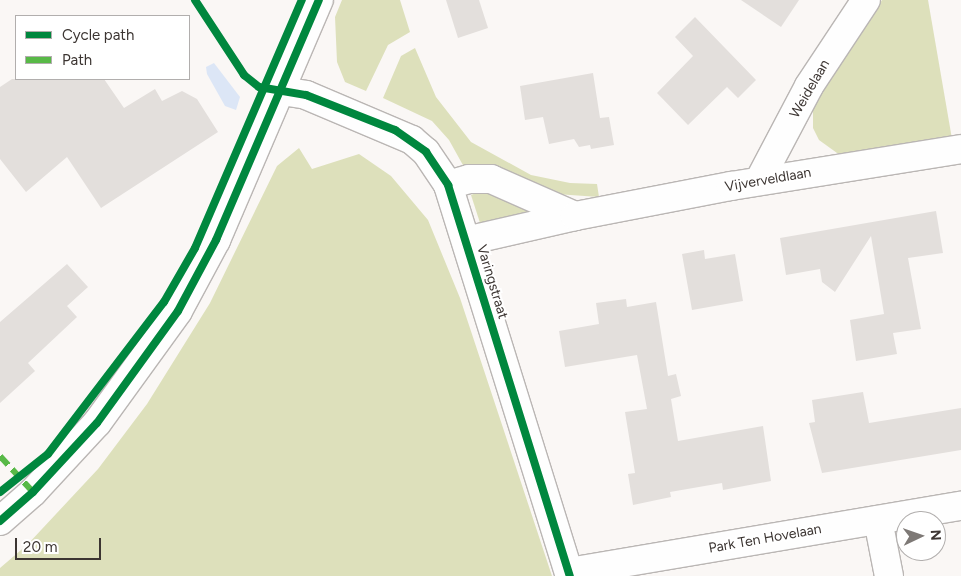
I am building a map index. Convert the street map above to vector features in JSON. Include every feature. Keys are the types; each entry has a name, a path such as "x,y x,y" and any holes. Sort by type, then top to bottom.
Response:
{"street":[{"path":"0,521 33,492 97,423 178,311 216,240 282,91 319,0"},
{"name":"Weidelaan","path":"759,181 809,86 866,0"},
{"name":"Varingstraat","path":"282,91 306,95 412,140 426,152 448,185 570,574"},
{"name":"Vijverveldlaan","path":"466,241 575,216 759,181 961,149"},
{"path":"448,185 469,179 491,179 575,216"},
{"name":"Park Ten Hovelaan","path":"570,574 961,506"},
{"path":"878,520 889,576"}],"green space":[{"path":"342,0 400,0 410,32 388,45 366,91 345,82 337,62 335,17"},
{"path":"882,0 928,0 952,139 845,155 837,153 819,140 813,128 813,110 819,95"},
{"path":"415,48 436,97 471,142 531,175 570,183 597,184 599,197 556,194 464,167 449,140 432,121 383,98 401,56"},
{"path":"299,148 312,169 359,154 391,176 428,220 460,298 552,576 0,576 0,568 28,544 98,469 147,404 210,303 277,166"},
{"path":"486,189 548,209 481,226 471,195"}],"water":[{"path":"214,63 240,97 236,110 225,106 207,74 206,67"}],"building":[{"path":"446,0 479,0 488,28 458,38"},
{"path":"741,0 799,0 781,27"},
{"path":"695,17 756,80 738,98 727,87 688,125 657,93 693,56 675,37"},
{"path":"593,73 600,118 609,117 614,145 591,149 590,145 579,147 574,139 549,144 543,117 525,120 520,86"},
{"path":"12,79 105,80 124,108 155,89 162,101 182,91 197,99 218,132 101,208 67,157 26,192 0,159 0,87"},
{"path":"936,211 943,253 908,258 921,329 893,333 897,354 856,361 850,320 884,314 871,236 835,292 822,282 820,269 786,275 780,238"},
{"path":"704,250 705,259 735,254 743,301 692,310 682,254"},
{"path":"67,264 88,287 67,306 77,317 28,363 35,371 0,403 0,322"},
{"path":"626,299 627,307 656,302 668,376 676,374 681,396 671,399 678,441 763,426 771,481 723,490 722,483 670,492 671,497 633,505 628,474 635,473 625,412 647,409 637,355 565,367 559,331 599,324 596,303"},
{"path":"863,392 869,423 961,408 961,450 822,473 809,423 815,422 812,400"}],"marked path":[{"path":"0,456 33,492"}],"cycle path":[{"path":"195,0 244,75 259,87 306,95 395,130 426,152 448,185 570,576"},
{"path":"0,492 48,454 164,302 195,248 302,0"},
{"path":"0,521 33,492 97,423 178,311 216,240 319,0"}]}
